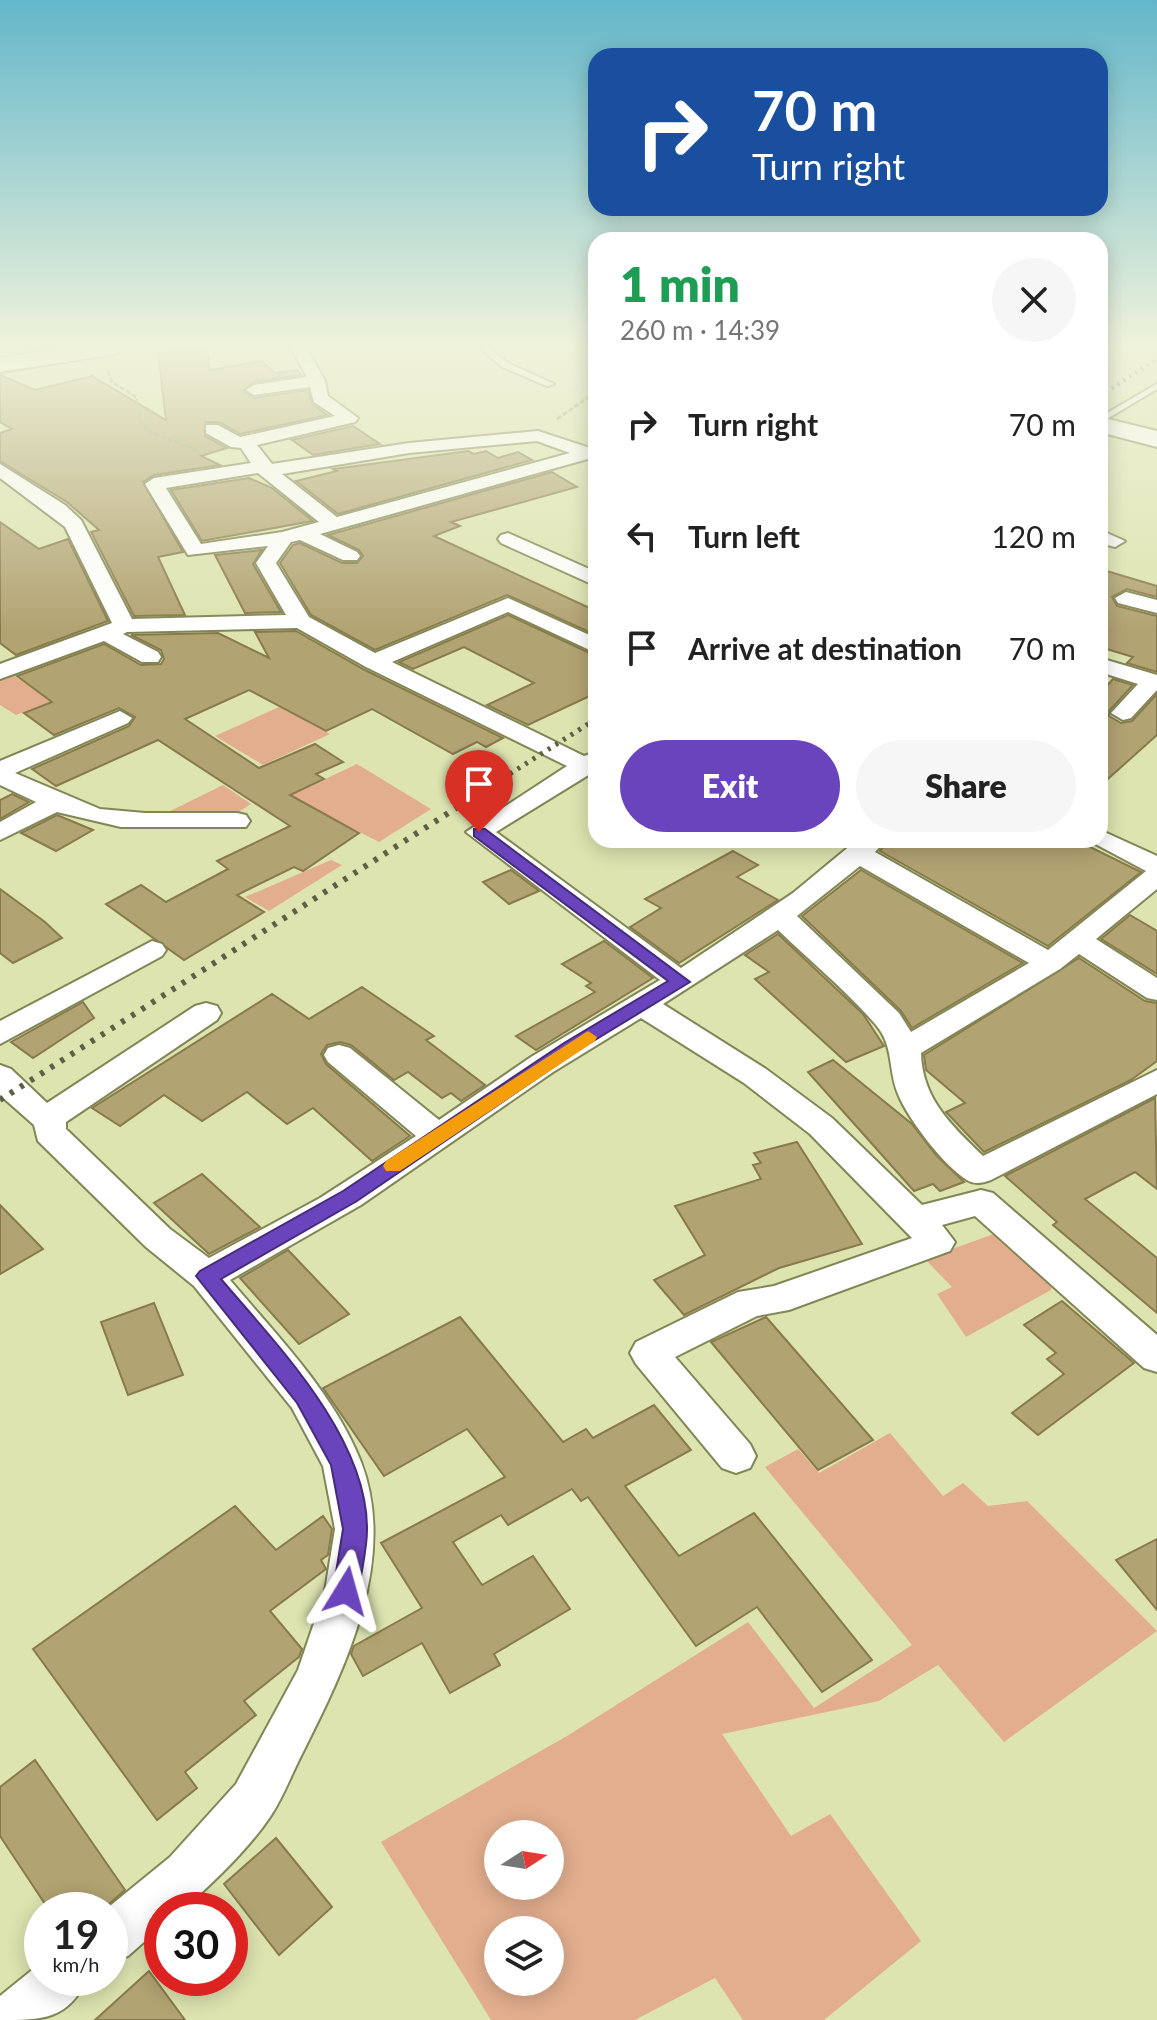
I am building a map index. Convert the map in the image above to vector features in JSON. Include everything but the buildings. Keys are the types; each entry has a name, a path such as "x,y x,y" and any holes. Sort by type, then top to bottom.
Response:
{"street":[{"path":"234,441 249,441"},
{"path":"481,441 409,448 154,484 195,551 292,536 588,455"},
{"path":"554,441 588,452"},
{"path":"246,442 259,468 333,524"},
{"path":"4,477 58,509 74,524 115,630 150,657"},
{"path":"292,536 350,556"},
{"path":"292,536 266,563 301,621 374,662 588,761"},
{"path":"508,539 588,576"},
{"path":"1126,598 1157,607"},
{"path":"374,662 508,604 588,642"},
{"path":"0,672 115,630 301,621"},
{"path":"1108,667 1155,682 1123,713"},
{"path":"0,772 120,718"},
{"path":"588,764 479,832 681,982"},
{"path":"0,772 78,813 111,819 237,821"},
{"path":"0,832 56,802"},
{"path":"1108,842 1157,866"},
{"path":"207,1276 350,1196 570,1047 681,982 778,914 807,898 865,848"},
{"path":"868,848 1050,963"},
{"path":"906,1049 1050,963 1157,875"},
{"path":"778,914 888,1020 906,1049 906,1074 915,1098 938,1132 979,1172 1157,1081"},
{"path":"1079,941 1157,991"},
{"path":"0,1034 152,950"},
{"path":"644,1006 755,1076 821,1126 938,1242 776,1300 751,1302 649,1353 736,1456"},
{"path":"128,1923 187,1874 253,1801 318,1677 346,1591 355,1529 342,1464 305,1397 207,1276 158,1238 50,1133 50,1119 63,1106 206,1013"},
{"path":"339,1055 437,1136"},
{"path":"0,1076 38,1114 50,1119"},
{"path":"918,1219 981,1202 1157,1357"},
{"path":"11,2020 40,1996"}],"path":[{"path":"177,441 259,468"}],"shaded area":[{"path":"10,673 52,702 16,715 0,705 0,676"},
{"path":"279,707 330,734 263,765 215,736"},
{"path":"357,764 431,809 379,842 289,796"},
{"path":"223,785 251,804 237,813 160,816"},
{"path":"331,860 342,865 269,911 245,897"},
{"path":"999,1232 1052,1279 1051,1290 966,1337 937,1294 952,1287 925,1259"},
{"path":"890,1433 943,1496 963,1483 988,1506 1027,1501 1157,1631 1004,1742 938,1665 879,1701 722,1734 791,1836 830,1814 921,1941 824,2020 743,2020 715,1978 635,2020 491,2020 381,1842 567,1736 748,1622 814,1708 912,1645 765,1467 798,1449 819,1473"}],"railway":[{"path":"472,798 588,724"},
{"path":"0,1100 475,796"}],"slow traffic":[{"path":"393,1166 588,1037"}],"route":[{"path":"346,1591 355,1529 342,1464 305,1397 207,1276 350,1196 570,1047 681,982 479,832"}]}
